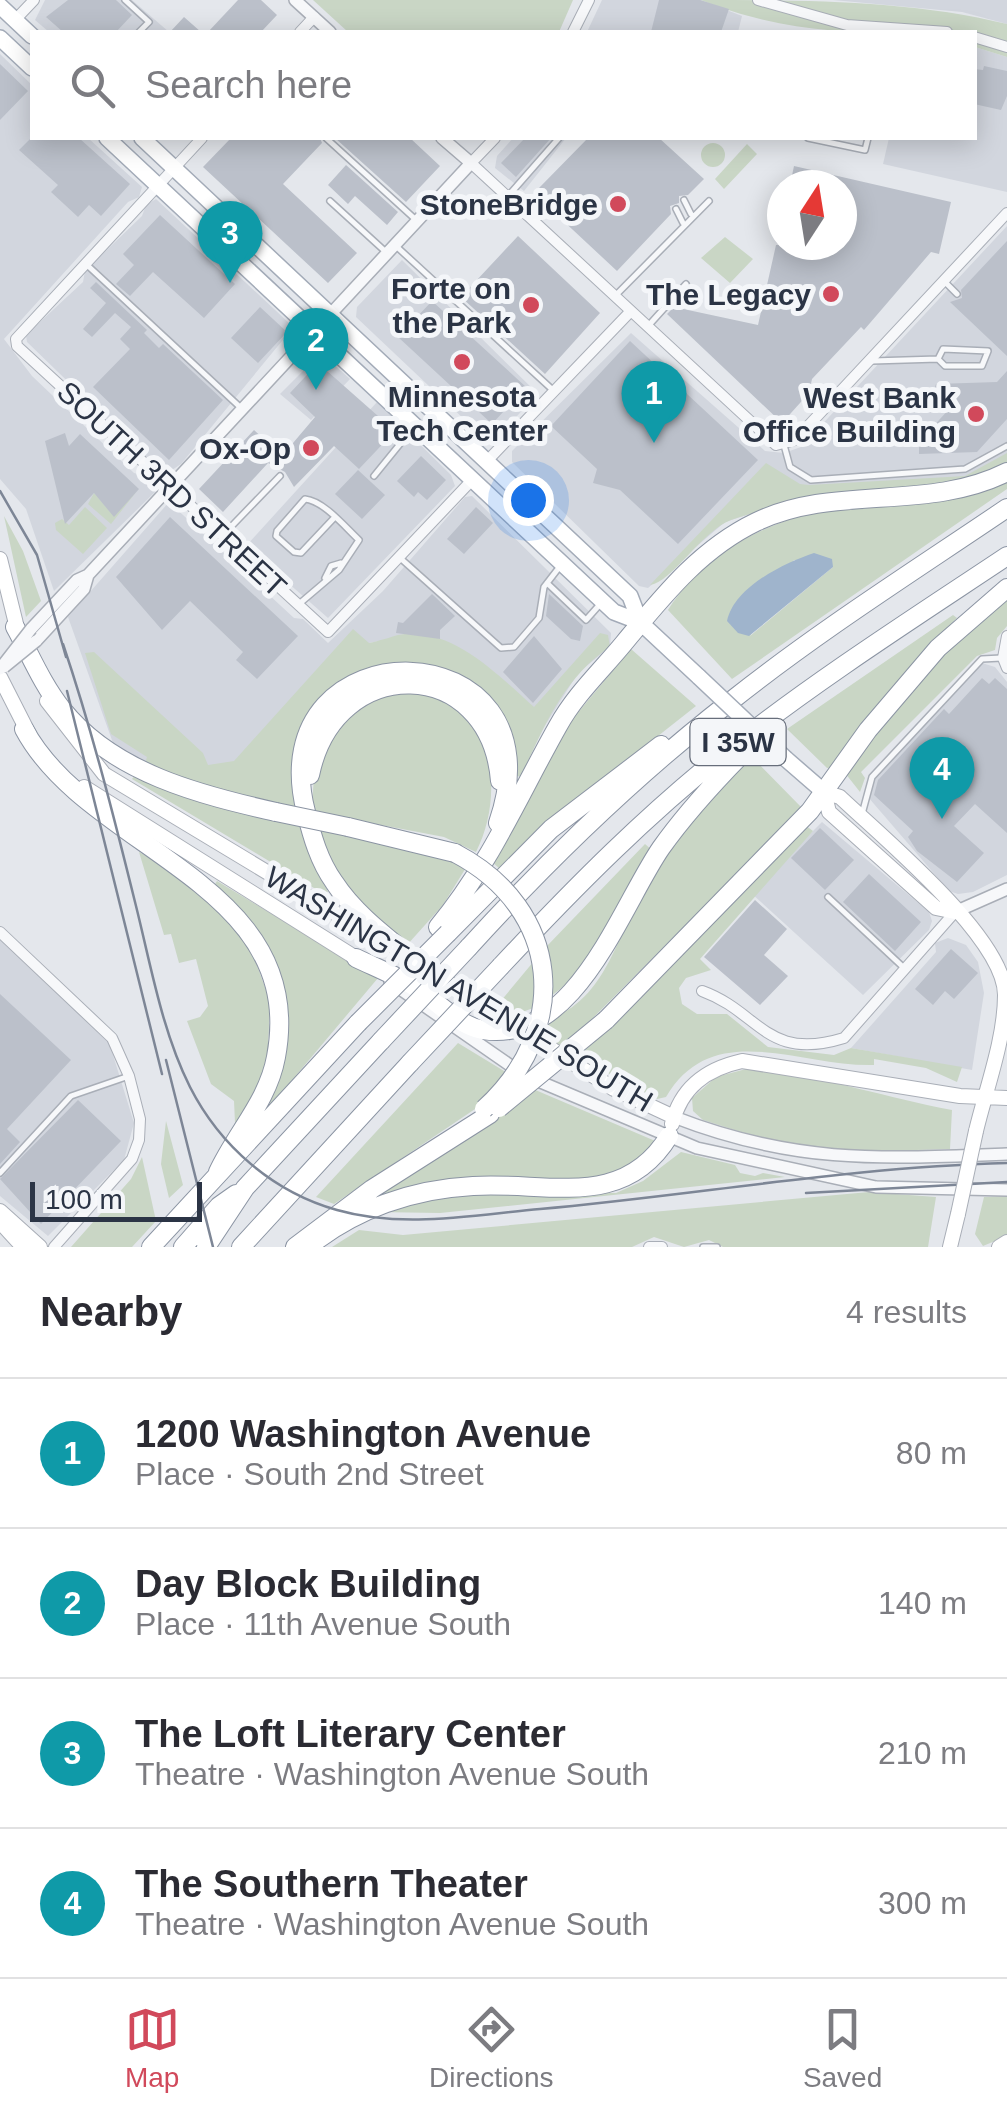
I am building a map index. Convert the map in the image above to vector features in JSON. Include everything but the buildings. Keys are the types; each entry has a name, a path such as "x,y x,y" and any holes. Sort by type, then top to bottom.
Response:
{"highway":[{"path":"443,930 498,843 564,716 640,622 702,554 758,520 814,505 951,491 1007,472"},
{"name":"I 35W","path":"206,1247 245,1188 470,947 624,792 753,684 1007,508"},
{"name":"I 35W","path":"241,1247 501,966 605,857 666,801 809,690 1007,556"},
{"path":"295,1247 487,1111 606,1020 824,792 912,676 1007,588"},
{"path":"27,632 60,707 94,738 176,786 455,853 488,873 512,896 528,921 542,965 542,1010 534,1042 516,1075 487,1111"},
{"path":"422,966 370,922 334,883 309,825 308,786 325,730 344,706 369,691 410,683 456,699 487,734 500,776 493,833 472,880"},
{"path":"151,1247 443,930 574,810 753,684"},
{"path":"356,958 411,984 472,1027 496,1030 517,1026 550,1010 574,990 604,949 637,885 686,815 809,690"},
{"path":"24,728 50,768 85,803 215,894 253,939 266,966 276,996 276,1058 266,1090 218,1172"},
{"path":"308,1247 343,1223 416,1193 475,1185 589,1187 619,1182 649,1164 672,1126"},
{"path":"256,1247 328,1152"},
{"path":"183,1247 219,1206 245,1188"}],"main road":[{"path":"0,6 30,34"},
{"path":"0,38 30,66"},
{"path":"109,140 602,602 614,612 640,622 786,759 824,792 840,797 945,897 998,964 1005,992 950,1247"},
{"path":"144,140 630,596 640,622"},
{"path":"416,424 462,457 488,460"},
{"path":"473,479 502,483 555,524"},
{"path":"0,559 27,632"},
{"name":"WASHINGTON AVENUE SOUTH","path":"27,632 51,709 104,774 422,966 672,1126"},
{"path":"0,672 24,728"},
{"name":"WASHINGTON AVENUE SOUTH","path":"24,728 93,794 356,958"},
{"path":"824,792 829,812 936,908 955,912"},
{"path":"672,1126 681,1099 708,1071 742,1061 1007,1098"},
{"path":"0,1211 40,1247"},
{"path":"0,1222 22,1247"},
{"path":"999,1247 1007,1242"}],"street":[{"path":"15,20 34,0"},
{"path":"296,0 328,30"},
{"path":"574,30 590,0"},
{"path":"758,0 846,26 913,30"},
{"path":"302,30 314,17"},
{"path":"977,39 1007,47"},
{"path":"86,264 200,140"},
{"path":"444,140 772,443 784,445 795,440 1007,213"},
{"path":"0,672 27,632 84,589 88,574 494,140"},
{"name":"SOUTH 3RD STREET","path":"86,264 16,339 17,346 328,632 400,557"},
{"path":"488,460 630,312"},
{"path":"400,557 473,479"},
{"path":"1005,663 1007,636"},
{"path":"702,992 722,998 762,1033 774,1038 822,1045 844,1038 955,912 1007,889"},
{"path":"0,932 106,1031 129,1076 140,1119 137,1149 120,1175 54,1247"},
{"name":"WASHINGTON AVENUE SOUTH","path":"356,958 524,1075 558,1092 672,1126 838,1158 1007,1154"},
{"name":"WASHINGTON AVENUE SOUTH","path":"672,1126 731,1158 876,1187 1007,1190"}],"lane":[{"path":"125,0 149,22 142,30"},
{"path":"328,140 417,221"},
{"path":"507,198 558,140"},
{"path":"818,140 865,150 868,140"},
{"path":"330,200 554,392"},
{"path":"684,200 691,214"},
{"path":"614,297 691,214 709,200"},
{"path":"676,209 683,223"},
{"path":"86,264 243,409"},
{"path":"944,281 957,294"},
{"path":"646,327 686,284"},
{"path":"868,361 938,359 945,366 982,366 988,351 943,349 938,359"},
{"path":"374,476 416,424"},
{"path":"784,445 790,467 812,480 965,469 1007,446"},
{"path":"222,536 280,476"},
{"path":"297,606 325,578 330,566 341,563 359,540 334,518 313,500 305,499 276,536 294,552 301,552 334,518"},
{"path":"400,557 501,648 514,647 538,618 547,583 563,563"},
{"path":"547,583 586,620 602,602"},
{"path":"861,817 872,778 982,659 1005,663"},
{"path":"828,897 905,969"},
{"path":"0,1173 71,1096 129,1076"},
{"path":"702,1247 717,1247"}],"shaded area":[{"path":"45,0 132,0 167,30 47,30 35,20"},
{"path":"602,0 701,0 742,16 738,30 588,30"},
{"path":"833,0 1007,0 1007,24 962,12"},
{"path":"977,48 1007,57 1007,192 883,164 889,140 977,140"},
{"path":"0,54 30,83 30,140 90,140 142,187 139,197 128,202 4,339 32,376 134,473 148,477 156,486 155,492 54,591 26,509 0,479"},
{"path":"511,140 564,140 524,191 495,168 497,156"},
{"path":"156,199 289,323 291,330 181,464 169,472 153,464 27,342 26,335 83,282 85,271"},
{"path":"1007,226 1007,467 997,472 787,502 725,522 648,588 639,586 512,462 512,451 631,333 765,451 784,453 801,447"},
{"path":"402,260 538,394 498,436 485,439 356,317 357,307"},
{"path":"321,353 350,379 311,420 280,394"},
{"path":"377,402 451,475 455,486 328,618 246,546"},
{"path":"472,496 611,633 610,647 578,673 514,775 513,753 396,638 369,643 220,793 170,777 113,743 68,617 169,502 294,618 303,619 328,643 383,591 465,497"},
{"path":"982,663 995,667 1007,682 1007,875 973,892 958,894 949,891 868,797 872,782"},
{"path":"822,822 929,912 932,921 929,930 863,995 751,893"},
{"path":"948,938 966,945 978,962 984,993 972,1070 851,1048 936,952 935,943"},
{"path":"0,939 109,1042 134,1123 124,1160 48,1236 0,1196"}],"green space":[{"path":"313,0 573,0 560,30 346,30"},
{"path":"701,0 856,3 970,16 1007,24 1007,57 977,48 977,30 828,30 737,13"},
{"path":"713,143 722,146 722,164 713,167 704,164 701,155 704,146"},
{"path":"747,144 757,154 724,189 715,179"},
{"path":"725,237 753,259 730,283 701,258"},
{"path":"1007,453 1007,467 974,478 799,504 731,520 709,535 667,576 650,585 766,463 800,484 809,485 965,476"},
{"path":"1007,478 1007,489 732,679 668,610 698,573 734,545 775,525 866,500","holes":["794,560 833,567 750,636"]},
{"path":"137,491 111,524 88,504 94,493 114,516"},
{"path":"85,507 107,528 83,554 56,530 55,523 62,519 69,525"},
{"path":"4,516 23,551 41,601 26,617"},
{"path":"1007,592 1007,626 997,638 995,650 977,656 861,772 865,778 860,792 845,773 917,677"},
{"path":"953,615 957,618 891,689 835,767 827,768 787,729"},
{"path":"353,629 369,643 418,634 455,645 534,707 600,633 608,635 610,647 567,688 521,777 514,775 513,753 399,665 363,672 299,744 294,786 299,809 220,793 145,764 147,757 111,734 85,653 94,652 203,753 208,765 234,761"},
{"path":"631,649 696,706 544,826 500,869 491,861 565,728"},
{"path":"383,691 430,693 452,704 481,739 488,761 490,807 476,852 444,837 313,812 316,770 328,740"},
{"path":"752,757 802,808 563,1048 545,1036 549,1019 570,1009 600,977 641,894 675,843 711,798"},
{"path":"136,774 301,824 328,892 324,894 132,779"},
{"path":"805,825 813,831 700,959 711,970 686,978 679,988 682,1004 697,1014 727,1014 768,1047 834,1055 851,1048 962,1067 957,1082 926,1068 874,1059 874,1065 845,1064 733,1052 708,1059 685,1073 666,1097 657,1099 578,1057"},
{"path":"315,826 419,846 467,866 443,905 407,945 374,919 350,893"},
{"path":"645,844 653,851 609,930 583,967 551,996 547,946"},
{"path":"139,852 183,876 248,941 270,1001 267,1073 232,1139 228,1136 235,1123 234,1101 211,1084 187,1021 200,1017 208,1006 196,959 179,963 171,934 164,935"},
{"path":"217,881 378,978 272,1104 266,1100 276,975 213,887"},
{"path":"534,961 536,1007 514,1015 500,1002"},
{"path":"458,1043 509,1074 478,1107 334,1204 316,1197"},
{"path":"746,1069 824,1081 952,1110 950,1149 850,1152 789,1147 703,1120 693,1111 692,1098 716,1077"},
{"path":"533,1089 660,1143 619,1175 375,1202 372,1197"},
{"path":"166,1121 183,1185 169,1198 161,1164"},
{"path":"681,1152 735,1165 740,1173 785,1177 440,1213 376,1212 400,1203 487,1189 616,1193 643,1181"},
{"path":"142,1157 156,1221 132,1247 71,1247 131,1179"},
{"path":"869,1192 936,1197 928,1247 723,1247 709,1240 684,1247 654,1237 632,1247 332,1247 359,1230 403,1235"},
{"path":"1007,1196 1007,1236 983,1246 975,1234 984,1197"}],"water":[{"path":"814,553 832,559 833,567 749,636 738,633 727,621 739,597 750,587 775,570"}],"tram line":[{"path":"0,491 37,555 66,657"},
{"path":"63,644 102,774 158,998 180,1066 217,1129 251,1164 291,1191 362,1216 413,1220 831,1176 1007,1163"},
{"path":"67,691 162,1074"},
{"path":"166,1060 213,1247"},
{"path":"806,1193 1007,1182"}],"place":[{"name":"StoneBridge","path":"618,204"},
{"name":"The Loft Literary Center","path":"230,283"},
{"name":"The Legacy","path":"831,294"},
{"name":"Forte on the Park","path":"531,305"},
{"name":"Minnesota Tech Center","path":"462,362"},
{"name":"Day Block Building","path":"316,390"},
{"name":"West Bank Office Building","path":"976,414"},
{"name":"1200 Washington Avenue","path":"654,443"},
{"name":"Ox-Op","path":"311,448"},
{"name":"The Southern Theater","path":"942,819"}]}
